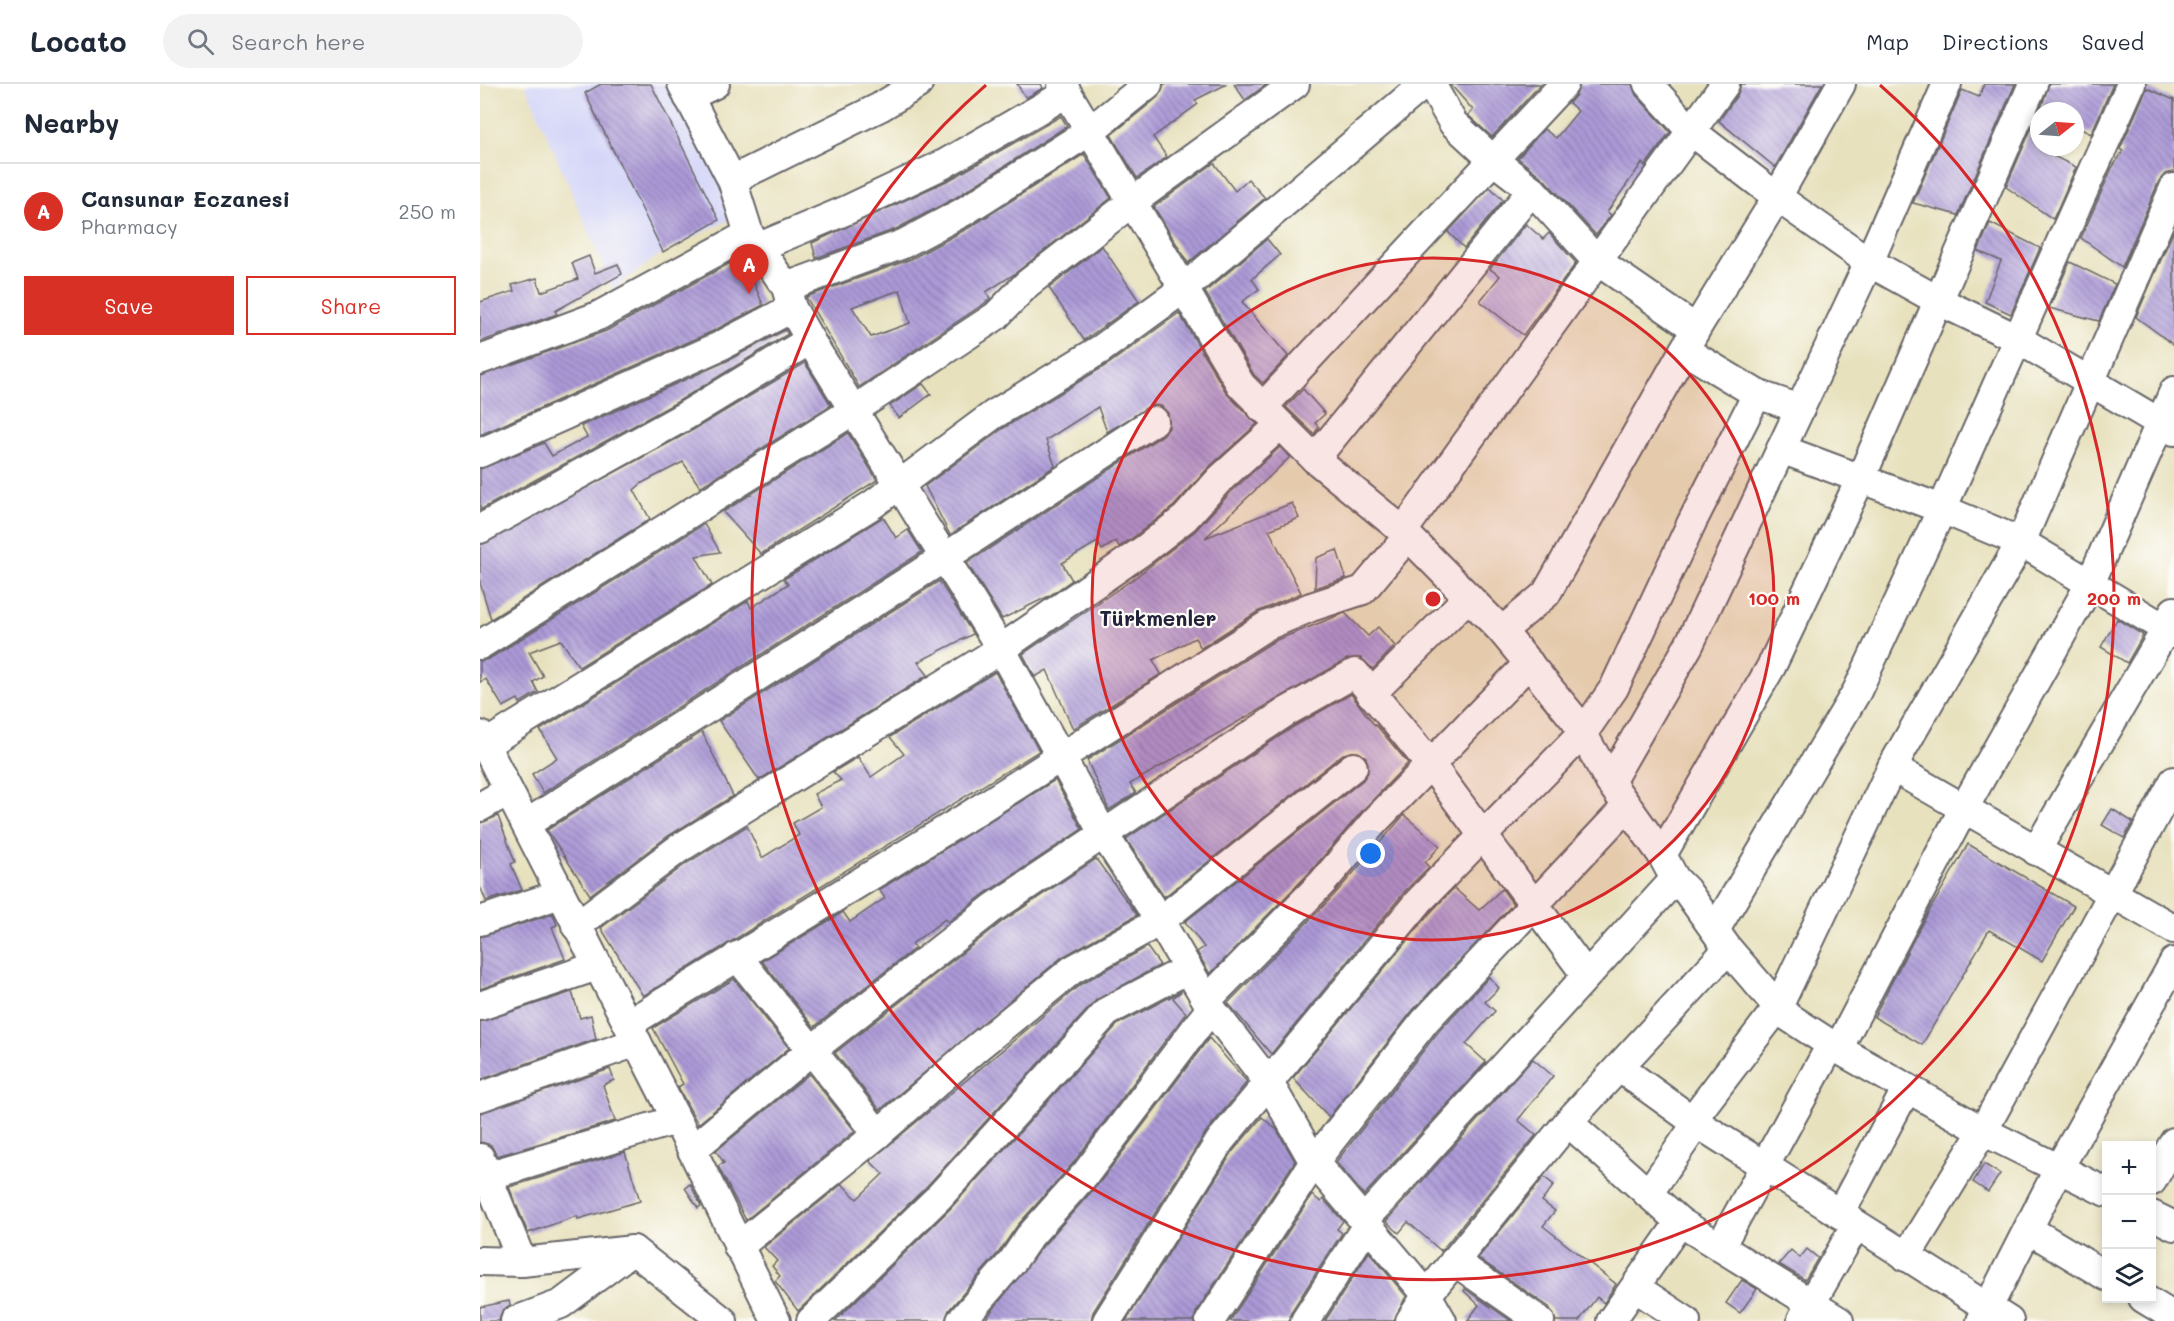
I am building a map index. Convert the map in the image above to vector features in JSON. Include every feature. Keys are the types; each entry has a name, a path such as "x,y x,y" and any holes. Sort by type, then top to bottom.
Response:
{"street":[{"path":"715,84 685,90 732,180 754,241 789,297 810,340 1001,649 1103,833 1160,921 1209,1004 1269,1083 1314,1162 1427,1295 1442,1321"},
{"path":"732,180 880,107 918,84"},
{"path":"480,453 720,346 789,297 903,244 963,212 1090,131 1148,84"},
{"path":"480,645 854,410 996,316 1027,284 1131,203 1295,84"},
{"path":"776,1321 738,1247 693,1150 576,926 483,740 900,487 945,449 993,415 1101,349 1184,289 1424,84"},
{"path":"1431,84 1453,123 1493,160 1532,190 1596,260 1757,394 1800,409"},
{"path":"576,926 678,849 1001,649 1185,518 1493,160 1564,84"},
{"path":"1648,84 1690,131 1777,197 1869,262 1939,302 2016,338 2167,427"},
{"path":"480,1097 632,1033 737,956 970,816 1059,756 1266,626 1311,607 1363,590 1406,533 1596,260 1725,84"},
{"path":"1502,631 1546,594 1690,339 1777,197 1841,84"},
{"path":"1610,782 1689,645 1869,262 1947,84"},
{"path":"1305,1321 1365,1222 1586,975 1668,867 1771,667 1861,478 2033,84"},
{"path":"1410,1321 1427,1295 1568,1122 1620,1068 1721,940 1857,691 1942,508 2131,84"},
{"path":"480,360 598,316 754,241 847,210 944,164 1064,88 1241,385 1315,459 1406,533 1502,631 1575,720 1610,782 1721,940 1778,1007 1835,1047 1983,1131 2102,1190"},
{"path":"1648,1194 1694,1121 1778,1007 1892,767 2020,542 2174,188"},
{"path":"1315,459 1532,190"},
{"path":"480,529 685,416 810,340"},
{"path":"1720,1247 1835,1047 1963,810 2090,584 2167,427 2174,391"},
{"path":"1107,1321 1220,1141 1419,901 1583,733 1614,688 1692,522 1757,394"},
{"path":"526,824 944,558 1154,421"},
{"path":"1782,449 1942,508 2020,542 2090,584 2171,625 2036,851"},
{"path":"1371,694 1468,597"},
{"path":"961,1321 1012,1262 1029,1237 1087,1172 1209,1004 1322,884 1375,821 1528,663"},
{"path":"693,1150 813,1050 993,908 1286,712 1355,673 1431,765 1586,975"},
{"path":"738,1247 878,1134 974,1050 1072,970 1160,921 1353,767"},
{"path":"1892,767 1963,810 2174,929"},
{"path":"1906,1257 1983,1131 2174,781"},
{"path":"480,807 508,791"},
{"path":"1210,1321 1314,1162 1425,1021 1627,806"},
{"path":"480,921 560,894"},
{"path":"737,956 878,1134"},
{"path":"1620,1068 1694,1121 1906,1257 1993,1317 2028,1229 2059,1168 2174,962"},
{"path":"480,1006 597,966"},
{"path":"811,1321 938,1198 1108,1011 1188,969"},
{"path":"1806,1312 1907,1088"},
{"path":"522,1262 482,1171 676,1120"},
{"path":"1568,1122 1680,1222 1720,1247 1806,1312 1839,1321"},
{"path":"2156,1173 2174,1142"},
{"path":"2156,1217 2174,1226"},
{"path":"1611,1321 1680,1222"},
{"path":"2028,1229 2102,1274"},
{"path":"515,1321 566,1312 633,1250"},
{"path":"480,1261 522,1262 633,1250 714,1319"},
{"path":"1455,1261 1540,1321"},
{"path":"1636,1288 1686,1321"},
{"path":"2150,1303 2174,1317"}],"shaded area":[{"path":"525,84 669,84 737,216 663,252 613,289"}],"building":[{"path":"601,84 651,84 719,220 663,252 585,93"},
{"path":"1017,84 1041,84 1043,88 1026,98"},
{"path":"1164,84 1227,84 1195,100 1198,104 1153,137 1167,157 1137,178 1111,135 1158,97"},
{"path":"1234,84 1267,84 1245,100"},
{"path":"1450,84 1541,84 1492,137 1468,115 1473,110"},
{"path":"1580,84 1632,84 1636,95 1670,132 1645,166 1642,163 1607,212 1611,215 1596,235 1544,179 1518,158 1544,129 1556,138 1578,111 1569,103 1576,95"},
{"path":"1741,84 1822,84 1775,167 1719,121 1738,94"},
{"path":"1984,84 2015,84 1958,215 1913,203 1962,90 1979,97"},
{"path":"2049,84 2113,84 2091,134 2084,130 2084,102 2043,102"},
{"path":"2147,88 2174,100 2174,172 2165,174 2159,181 2122,267 2081,238 2112,168 2123,151 2120,149"},
{"path":"1061,116 1067,126 955,198 896,229 816,258 812,243 951,179"},
{"path":"2030,132 2030,156 2053,156 2076,167 2053,219 2006,187"},
{"path":"1084,154 1111,198 1013,275 986,292 990,298 985,303 859,387 806,297 911,259 972,226","holes":["900,290 910,323 871,337 852,307"]},
{"path":"1214,163 1235,191 1248,179 1265,198 1188,263 1154,207"},
{"path":"1490,187 1503,200 1464,248 1448,232"},
{"path":"1990,223 2040,248 2011,314 1985,302 2001,261 1978,251"},
{"path":"1526,224 1543,239 1549,233 1576,263 1523,335 1480,301 1500,276 1490,269"},
{"path":"2174,230 2174,345 2136,317"},
{"path":"1267,239 1280,255 1252,279 1259,289 1242,302 1288,356 1263,383 1254,375 1205,292"},
{"path":"1102,246 1139,301 1084,340 1049,288"},
{"path":"589,256 595,273 618,264 622,274 555,311 557,314 480,342 480,302 514,291 512,285 537,278 541,292 578,279 572,263"},
{"path":"743,256 763,305 713,331 480,435 480,376 606,331"},
{"path":"2070,262 2115,284 2099,321 2049,308"},
{"path":"1179,313 1227,394 1257,424 1208,468 1174,506 1135,536 1119,547 1116,541 1102,550 1097,542 1062,563 1072,580 1049,596 1002,619 967,563 1163,435 1169,428 1168,413 1161,406 1153,405 1107,432 1098,407 1046,440 1055,466 950,535 925,486 1002,429 1110,363"},
{"path":"785,330 788,334 677,402 480,510 480,469 544,443 552,456 587,437 581,426 727,361"},
{"path":"805,363 831,405 700,487 683,462 642,483 634,490 650,519 491,619 480,583 480,545 693,430"},
{"path":"923,384 931,394 899,418 890,406"},
{"path":"1303,389 1325,414 1315,423 1319,427 1314,434 1286,407"},
{"path":"848,433 877,480 761,554 723,512"},
{"path":"1280,447 1290,457 1205,538 1292,503 1299,518 1269,530 1301,593 1257,612 1201,648 1195,638 1153,660 1161,674 1073,729 1047,670 1035,677 1023,654 1136,577 1195,531 1231,492"},
{"path":"883,517 896,538 908,530 922,552 543,793 532,774 557,758 540,730 748,601 751,608 788,584 784,579"},
{"path":"704,524 720,552 696,556 712,585 579,667 561,640 529,652 543,676 533,682 538,692 520,703 518,699 503,707 486,679 480,682 480,661 489,659"},
{"path":"1337,550 1346,578 1315,588 1316,558"},
{"path":"939,581 973,634 918,662 928,675 759,780 719,721"},
{"path":"1345,613 1368,636 1378,627 1395,646 1373,669 1361,658 1347,659 1130,784 1136,793 1109,810 1087,760 1274,641"},
{"path":"2117,619 2143,635 2127,663 2101,647"},
{"path":"995,672 1039,751 643,996 601,928 687,863 747,826 762,858 799,835 793,823 821,807 814,794 841,780 833,772 858,757 871,777 904,754 890,737"},
{"path":"1351,694 1375,726 1408,763 1363,810 1310,872 1210,974 1197,952 1204,947 1185,922 1363,780 1368,772 1366,757 1358,752 1343,754 1164,897 1126,839 1295,726"},
{"path":"702,732 733,796 668,836 590,895 547,830"},
{"path":"1055,780 1082,829 984,894 948,922 945,919 912,944 915,948 814,1027 762,961 843,912 850,922 885,898 879,890"},
{"path":"2112,809 2133,822 2124,838 2102,825"},
{"path":"1404,815 1440,846 1425,863 1429,867 1406,890 1271,1054 1228,1003 1334,895"},
{"path":"498,816 515,862 511,864 522,890 486,901 480,886 480,823"},
{"path":"1968,844 2074,906 2042,961 1989,930 1922,1045 1874,1017 1920,927"},
{"path":"1096,859 1137,915 1062,957 880,1110 835,1053 1003,921"},
{"path":"1454,888 1479,910 1502,889 1513,904 1413,1010 1329,1117 1293,1078 1431,912"},
{"path":"553,914 557,925 552,927 565,959 480,989 480,937"},
{"path":"1147,947 1160,965 1096,1000 926,1187 798,1311 775,1281 780,1276 772,1266 777,1261 764,1247 842,1184 857,1199 883,1174 870,1161 1081,984"},
{"path":"1489,977 1499,988 1485,1002 1495,1011 1466,1044 1486,1062 1364,1195 1336,1162 1438,1032"},
{"path":"734,979 789,1048 698,1124 678,1087 683,1084 653,1028"},
{"path":"1182,991 1173,998 1186,1013 1074,1162 1017,1226 999,1252 949,1310 945,1321 835,1321 950,1209 1118,1024"},
{"path":"572,992 580,1018 591,1015 596,1039 480,1080 480,1022"},
{"path":"1209,1038 1247,1082 1206,1132 1093,1312 1091,1321 984,1321 1042,1247 1100,1182"},
{"path":"1533,1059 1553,1076 1518,1120 1536,1135 1441,1251 1408,1222 1399,1233 1386,1221"},
{"path":"610,1069 614,1080 603,1085 615,1121 497,1156 491,1145 480,1142 480,1113"},
{"path":"809,1074 855,1131 746,1220 718,1166 724,1163 716,1151"},
{"path":"1262,1117 1277,1130 1295,1161 1196,1312 1194,1321 1126,1321 1233,1151"},
{"path":"625,1152 640,1201 578,1219 577,1216 528,1233 509,1187"},
{"path":"1984,1164 2000,1174 1988,1192 1973,1182"},
{"path":"1544,1177 1554,1185 1542,1201 1555,1211 1543,1226 1616,1284 1604,1303 1597,1297 1579,1321 1556,1321 1549,1307 1478,1258"},
{"path":"690,1184 701,1206 698,1208 685,1188"},
{"path":"1312,1195 1321,1202 1323,1199 1343,1221 1337,1229 1342,1233 1291,1312 1289,1321 1230,1321"},
{"path":"1807,1249 1818,1258 1805,1280 1779,1264 1791,1250 1800,1258"},
{"path":"1369,1252 1406,1296 1394,1321 1325,1321"},
{"path":"1742,1280 1757,1289 1740,1313 1726,1303"},
{"path":"1465,1289 1511,1321 1467,1321 1479,1305 1464,1291"},
{"path":"509,1301 510,1305 502,1311 499,1321 480,1321 480,1307"}],"place":[{"name":"Cansunar Eczanesi","path":"749,294"}],"district":[{"name":"Türkmenler","path":"1158,619"}]}
